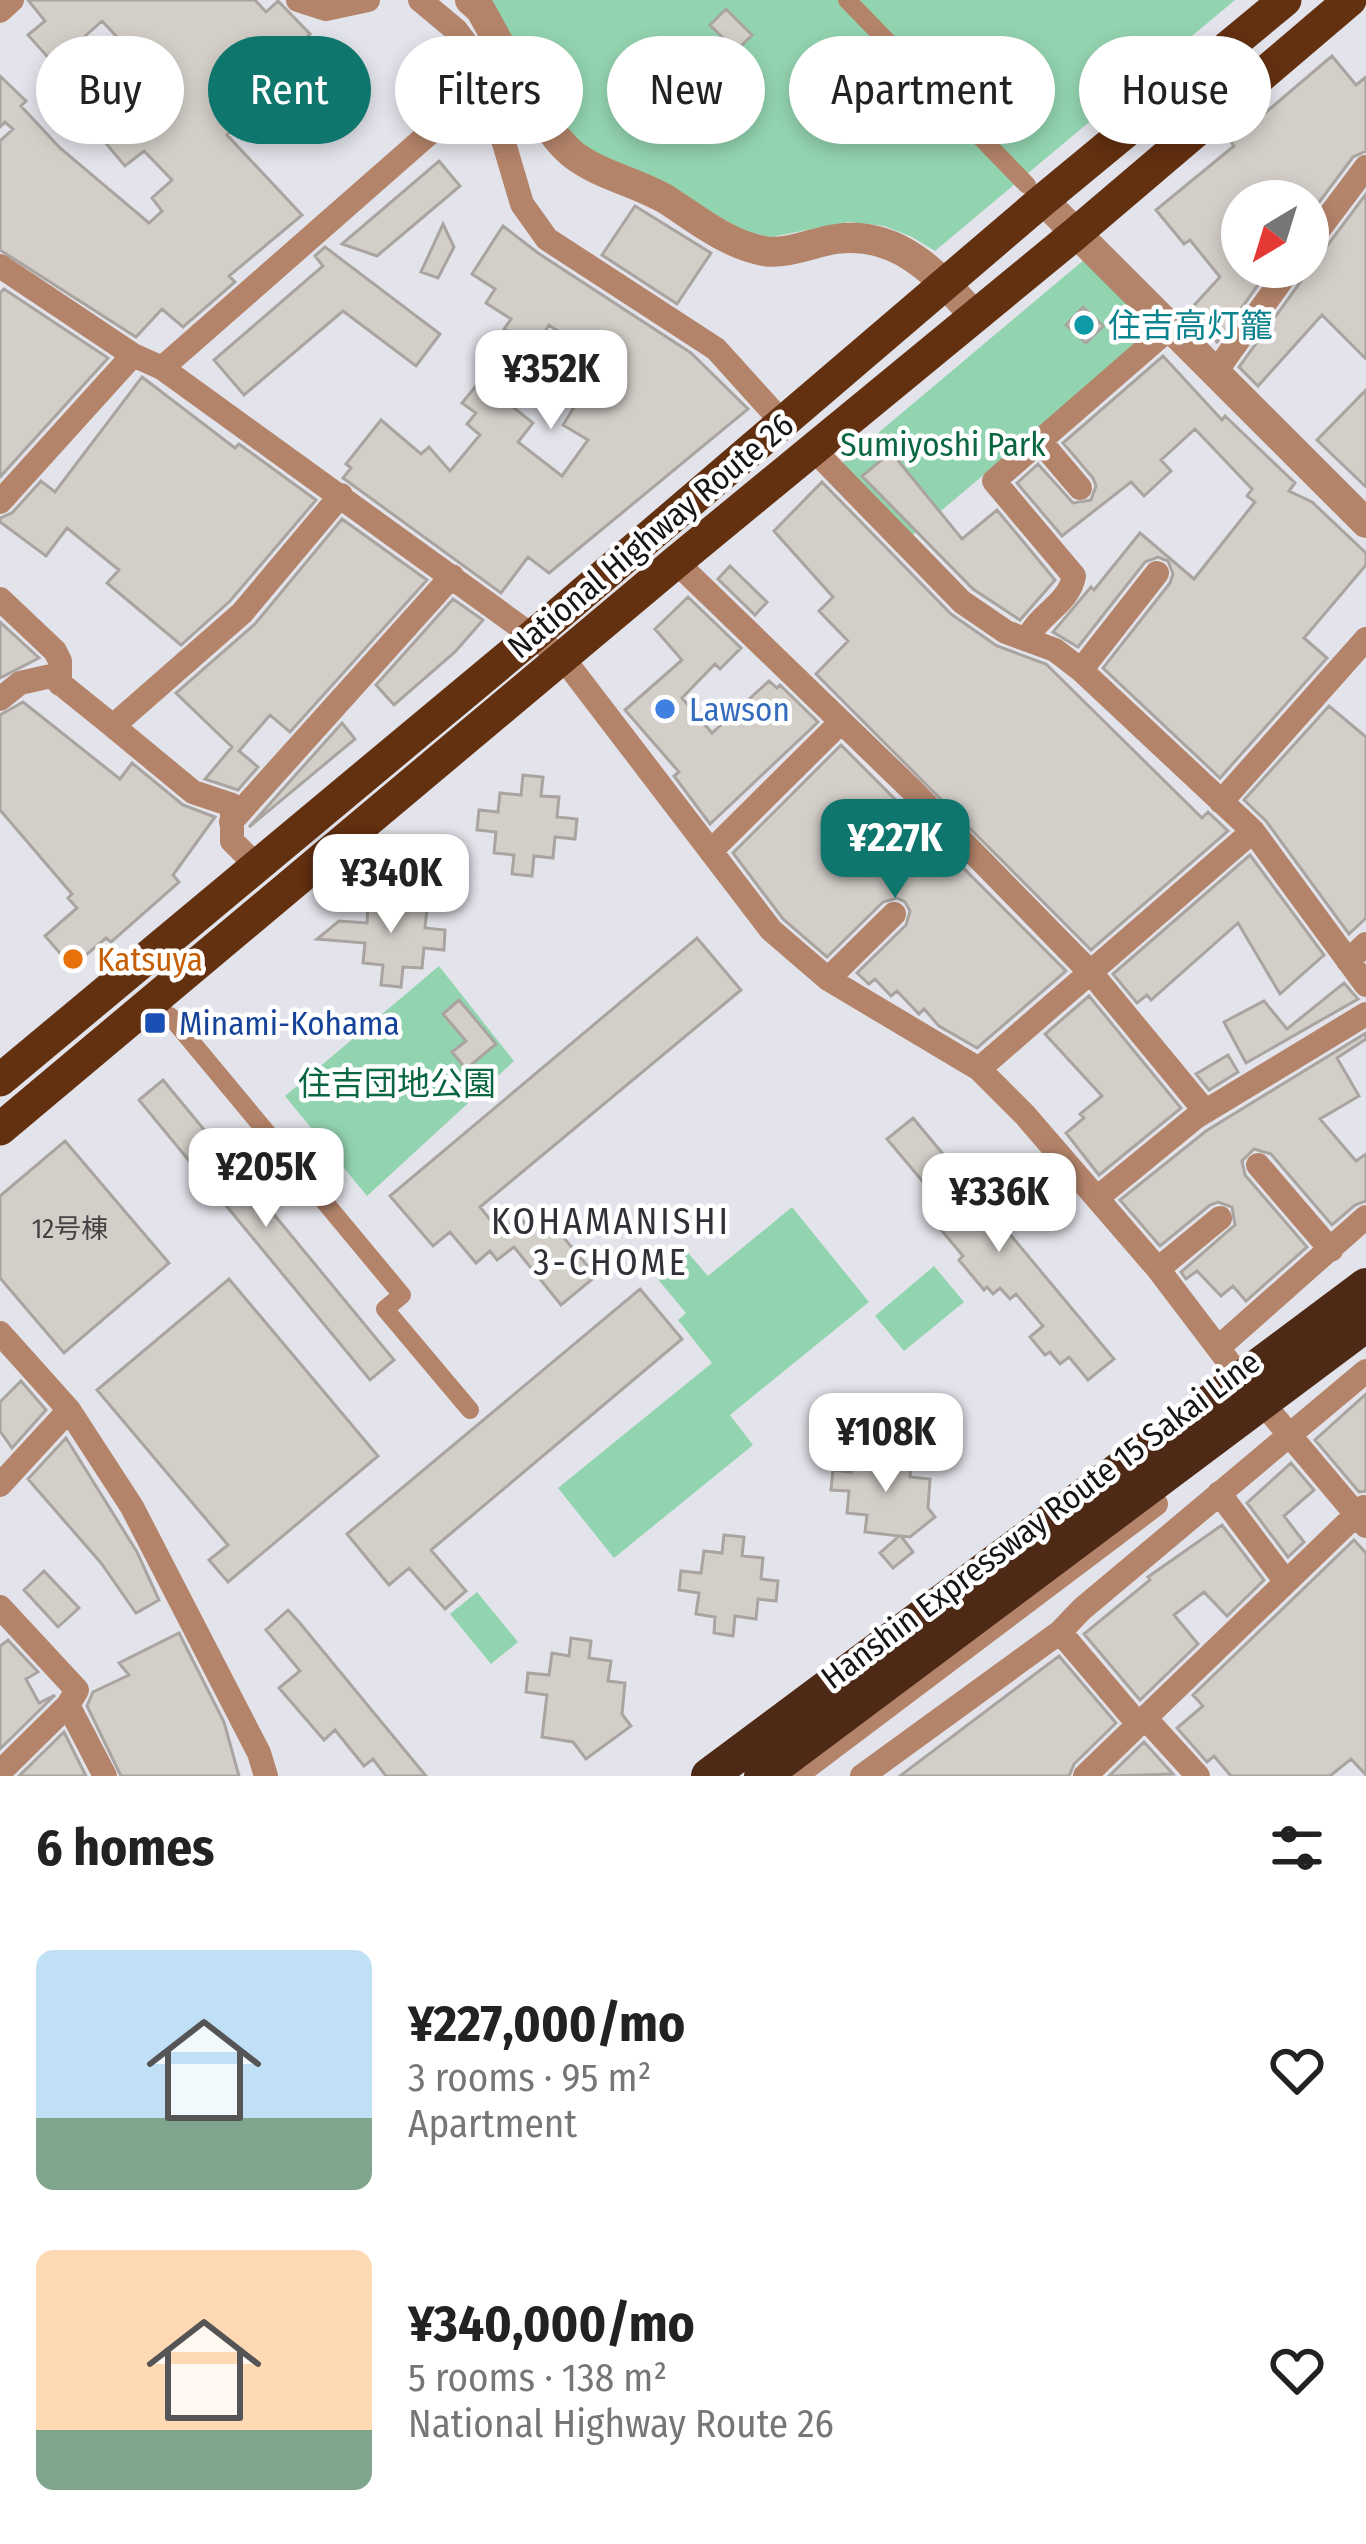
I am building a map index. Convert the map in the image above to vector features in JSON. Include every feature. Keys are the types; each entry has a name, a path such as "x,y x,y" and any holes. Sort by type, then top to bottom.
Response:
{"highway":[{"name":"National Highway Route 26","path":"0,1080 533,636 945,283 1035,192 1285,0"},
{"name":"National Highway Route 26","path":"0,1129 1350,0"},
{"name":"Hanshin Expressway Route 15 Sakai Line","path":"709,1776 1366,1286"},
{"name":"Hanshin Expressway Route 15 Sakai Line","path":"762,1776 1366,1324"}],"street":[{"path":"0,11 13,0"},
{"path":"298,0 326,9 368,0"},
{"path":"420,0 463,36"},
{"path":"470,0 480,9 490,36"},
{"path":"848,0 1366,523"},
{"path":"162,368 418,144"},
{"path":"504,144 522,204 547,238 716,349 782,422"},
{"path":"564,144 574,156 660,196 734,244 771,252 842,238 905,249 974,315"},
{"path":"1329,216 1366,166"},
{"path":"0,266 133,355 162,368 563,658 771,930 828,979 979,1069 1025,1114 1158,1269 1280,1425 1362,1515 1084,1776"},
{"path":"1217,370 1277,288"},
{"path":"1027,640 1034,625 1071,592 1074,576 994,481 1172,327"},
{"path":"0,502 133,355"},
{"path":"1040,441 1080,488"},
{"path":"813,449 962,602 983,618 1055,650 1081,670 1253,830 1357,952 1366,985"},
{"path":"113,726 242,613 341,495"},
{"path":"676,562 1092,974 1205,1111"},
{"path":"1081,670 1157,573"},
{"path":"231,822 452,576"},
{"path":"0,598 55,651 60,684"},
{"path":"1221,802 1366,639"},
{"path":"0,699 20,683 51,676 193,791 232,805 232,841 256,865"},
{"path":"712,851 842,722"},
{"path":"979,1069 1253,830"},
{"path":"828,979 894,914"},
{"path":"1097,1198 1205,1111 1366,1014"},
{"path":"170,1016 402,1295 385,1309 470,1410"},
{"path":"1258,1166 1331,1250"},
{"path":"1227,1358 1366,1217"},
{"path":"1158,1269 1220,1218"},
{"path":"696,1776 1227,1358 1366,1268"},
{"path":"0,1333 68,1410 132,1507 259,1753 266,1776"},
{"path":"865,1775 1060,1632 1220,1493 1366,1340"},
{"path":"795,1776 1280,1425 1365,1375"},
{"path":"0,1485 68,1410"},
{"path":"1220,1493 1286,1582"},
{"path":"0,1607 76,1690 68,1705 0,1772"},
{"path":"1060,1632 1198,1776"},
{"path":"68,1705 105,1776"}],"green space":[{"path":"487,0 1235,0 1192,36 1079,36 1079,131 935,251 884,226 849,222 771,237 746,232 580,144 583,36 508,36"},
{"name":"Sumiyoshi Park","path":"1085,259 1156,329 909,538 840,465"},
{"name":"住吉団地公園","path":"439,966 514,1061 367,1196 285,1096"},
{"path":"792,1207 869,1302 730,1415 753,1445 614,1558 558,1488 712,1363 678,1320 686,1313 651,1271 682,1246 708,1276"},
{"path":"934,1266 964,1302 904,1351 875,1316"},
{"path":"477,1592 518,1642 491,1664 450,1614"}],"building":[{"path":"28,0 255,0 266,12 278,1 310,34 208,36 208,144 235,144 302,215 229,276 235,282 183,327 162,309 136,337 0,250 0,141 13,129 5,122 0,127 0,76 26,101 21,106 36,122 36,144 56,144 149,223 162,211 152,198 172,180 144,151 125,166 106,144 184,144 184,36 116,36 102,21 85,36 36,36 36,44 28,35 45,21"},
{"path":"726,9 752,35 721,36 710,25"},
{"path":"1332,56 1356,85 1366,77 1366,151 1353,157 1329,189 1329,180 1221,180 1221,288 1256,288 1217,342 1187,313 1220,277 1190,240 1184,244 1156,210 1232,144 1271,144 1271,108"},
{"path":"439,161 460,186 377,256 342,244"},
{"path":"1366,194 1366,359 1322,315 1258,386 1239,367 1296,288 1329,288 1329,243"},
{"path":"635,206 711,253 677,304 602,255"},
{"path":"443,224 454,247 438,278 421,272"},
{"path":"503,226 691,353 748,409 549,573 528,557 501,593 343,478 351,468 346,464 381,420 421,454 429,447 450,471 480,435 467,424 476,413 462,403 476,386 485,394 489,388 533,423 518,442 562,476 588,440 563,425 603,361 549,325 534,348 504,329 511,319 486,303 495,289 472,274"},
{"path":"325,247 440,334 416,366 343,311 244,395 214,360 323,266 315,256"},
{"path":"4,289 108,358 0,477 0,293"},
{"name":"住吉高灯籠","path":"1083,307 1103,326 1086,343 1066,325"},
{"path":"1163,356 1222,420 1225,416 1295,483 1289,491 1312,502 1366,553 1366,565 1304,638 1327,658 1220,778 1103,668 1170,583 1173,574 1168,561 1158,557 1145,562 1078,647 1053,632 1140,533 1194,579 1255,502 1247,496 1252,489 1195,429 1161,460 1171,471 1144,496 1131,482 1062,536 1017,483 1038,464 1073,503 1091,500 1096,486 1093,478 1063,443"},
{"path":"142,377 235,448 239,444 316,500 230,601 181,645 107,583 119,570 67,528 46,556 0,522 41,481 55,492"},
{"path":"1366,390 1366,487 1317,440"},
{"path":"891,452 962,539 997,510 1055,580 1020,620 973,589 862,476"},
{"path":"822,482 951,614 997,646 1046,664 1202,818 1208,812 1228,831 1091,950 816,674 848,641 819,611 833,597 774,531"},
{"path":"342,519 427,580 290,732 270,715 239,751 258,767 238,790 205,779 232,747 176,693 255,624"},
{"path":"730,566 767,602 755,615 718,579"},
{"path":"688,597 741,648 720,669 715,664 682,698 712,733 769,681 777,688 780,685 818,722 710,824 674,776 679,772 625,710 682,660 655,629"},
{"path":"453,599 483,620 455,652 394,705 376,685"},
{"path":"0,622 39,658 0,678"},
{"path":"23,702 120,779 132,763 183,805 215,817 173,875 179,882 111,942 106,938 72,967 45,936 77,908 68,898 72,894 0,810 0,715"},
{"path":"1329,706 1366,737 1366,918 1349,934 1266,821 1244,800"},
{"path":"342,723 355,739 249,827"},
{"path":"841,745 1066,971 977,1048 939,1026 924,1009 919,1014 897,991 891,996 875,979 869,984 857,973 906,925 910,911 905,902 897,898 883,902 827,957 783,919 733,853"},
{"path":"523,775 543,777 541,796 559,797 557,817 577,819 575,839 555,837 553,858 534,856 532,876 512,874 514,855 494,853 496,832 477,830 479,810 498,812 500,793 521,795"},
{"path":"1250,855 1324,955 1280,994 1238,923 1151,1000 1147,995 1137,1003 1113,974"},
{"path":"391,886 411,888 409,906 427,908 425,928 445,930 444,950 424,948 422,968 403,967 401,987 381,985 383,965 363,963 365,943 317,939 339,921 367,923 368,903 389,905"},
{"path":"697,938 741,990 480,1207 499,1231 519,1216 532,1232 548,1219 596,1276 561,1305 514,1247 497,1260 490,1251 476,1263 450,1232 433,1246 390,1196"},
{"path":"1344,983 1358,999 1246,1063 1224,1022 1264,1001 1287,1029"},
{"path":"1089,996 1181,1108 1099,1175 1066,1133 1102,1096 1045,1034"},
{"path":"459,1000 496,1044 466,1069 452,1052 466,1041 443,1014"},
{"path":"1366,1033 1366,1039 1337,1058 1359,1096 1320,1119 1356,1161 1366,1154 1366,1201 1332,1225 1271,1154 1254,1149 1242,1161 1245,1175 1307,1247 1246,1301 1233,1286 1221,1296 1197,1271 1186,1279 1181,1272 1235,1225 1232,1207 1218,1202 1210,1205 1160,1246 1120,1200 1206,1131"},
{"path":"1228,1055 1238,1072 1209,1090 1196,1074"},
{"path":"163,1080 394,1360 370,1380 139,1100"},
{"path":"913,1118 1114,1359 1088,1380 1069,1357 1060,1364 1050,1352 1045,1355 1030,1337 1043,1326 1016,1294 1010,1299 1000,1288 993,1294 987,1287 984,1290 959,1260 963,1256 937,1225 950,1214 887,1139"},
{"path":"65,1141 169,1263 64,1353 0,1278 0,1196"},
{"path":"229,1279 378,1456 228,1582 209,1560 228,1545 97,1390"},
{"path":"640,1289 682,1339 431,1550 466,1591 445,1609 409,1568 389,1585 347,1534"},
{"path":"21,1381 46,1410 12,1448 0,1431 0,1402"},
{"path":"1366,1394 1366,1491 1359,1492 1315,1440"},
{"path":"875,1433 895,1435 893,1454 912,1456 910,1477 930,1479 928,1508 935,1517 910,1537 901,1536 913,1552 893,1568 880,1553 899,1536 865,1532 867,1515 847,1513 849,1491 831,1490 833,1470 851,1472 853,1450 873,1452"},
{"path":"66,1438 137,1552 159,1600 136,1613 101,1563 28,1479"},
{"path":"1291,1463 1314,1490 1284,1516 1304,1542 1288,1557 1247,1503"},
{"path":"1222,1525 1264,1580 1227,1616 1204,1592 1174,1615 1198,1644 1140,1700 1084,1634 1148,1577"},
{"path":"724,1535 744,1537 742,1556 763,1558 761,1579 778,1581 776,1601 758,1599 756,1619 735,1616 733,1636 714,1633 715,1617 696,1614 699,1593 679,1590 681,1571 701,1573 704,1551 722,1553"},
{"path":"1354,1540 1366,1553 1366,1775 1351,1759 1330,1776 1231,1776 1214,1756 1207,1762 1177,1728 1203,1706 1193,1695"},
{"path":"44,1571 79,1608 58,1627 24,1590"},
{"path":"288,1610 426,1776 386,1776 373,1759 364,1766 335,1730 324,1740 279,1688 300,1671 266,1630"},
{"path":"179,1633 224,1722 239,1776 121,1776 87,1706 93,1692 129,1675 119,1663"},
{"path":"571,1638 591,1641 589,1658 611,1661 608,1681 625,1683 622,1714 631,1726 586,1759 573,1742 542,1737 547,1695 526,1692 528,1673 549,1675 552,1653 569,1656"},
{"path":"8,1640 38,1672 26,1679 39,1703 55,1695 0,1749 0,1646"},
{"path":"1059,1656 1116,1723 1074,1764 1069,1776 900,1776"},
{"path":"64,1732 86,1776 19,1776"},
{"path":"1144,1742 1173,1774 1109,1776"}],"place":[{"name":"住吉高灯籠","path":"1084,325"},
{"name":"Lawson","path":"665,709"},
{"name":"Katsuya","path":"73,959"},
{"name":"Minami-Kohama","path":"155,1023"}],"district":[{"name":"KOHAMANISHI 3-CHOME","path":"611,1242"}]}
